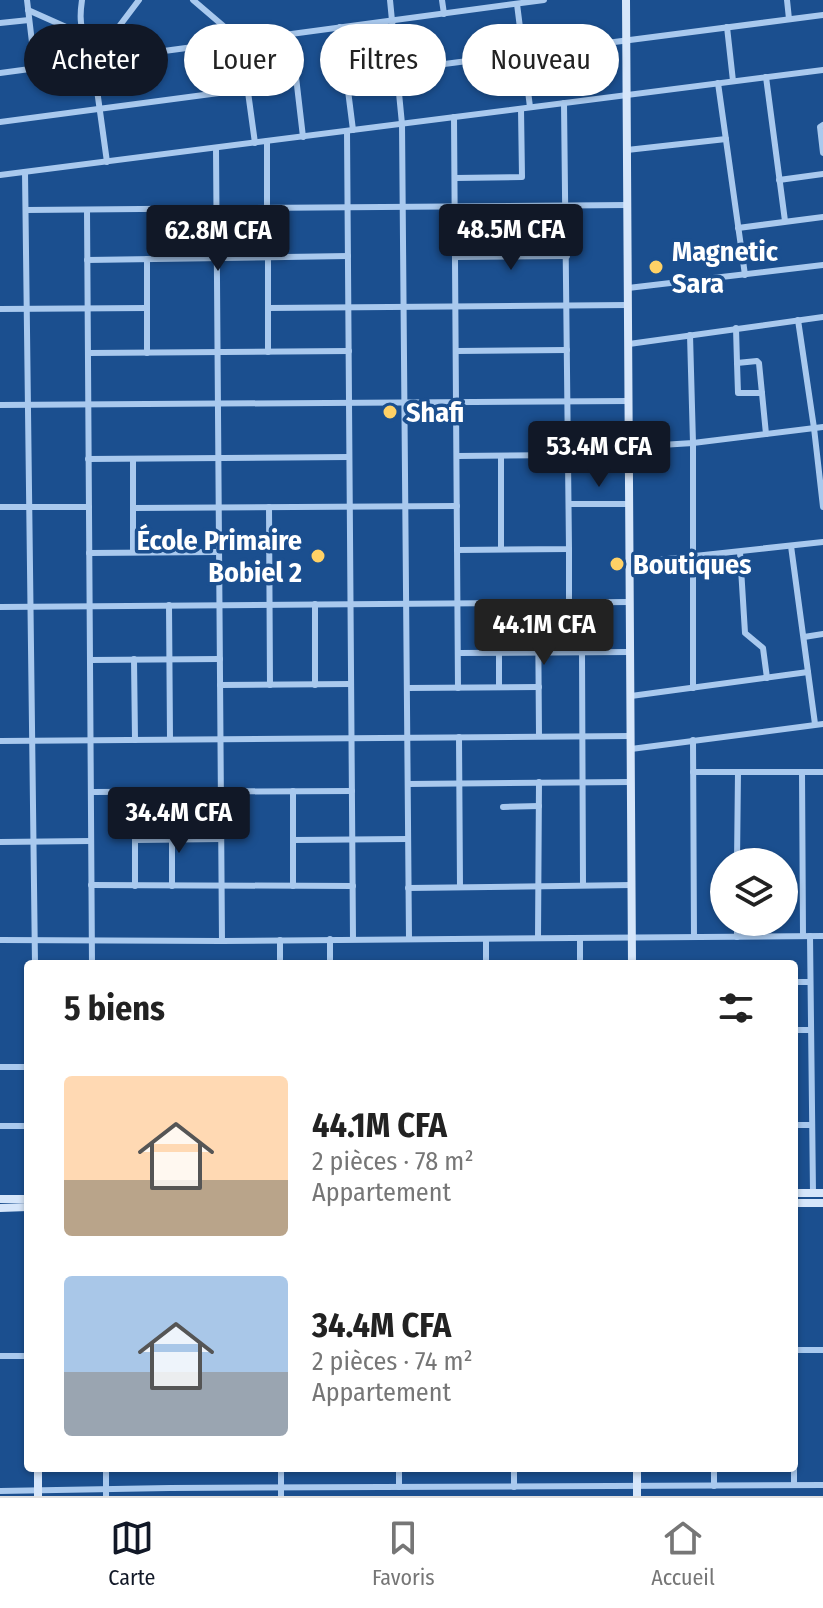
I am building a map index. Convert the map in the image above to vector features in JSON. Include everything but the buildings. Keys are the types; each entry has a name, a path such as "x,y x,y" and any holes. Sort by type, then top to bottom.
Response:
{"street":[{"path":"27,0 30,24"},
{"path":"81,24 82,0"},
{"path":"121,24 139,0"},
{"path":"390,0 393,24"},
{"path":"442,0 444,14"},
{"path":"363,24 544,0"},
{"path":"626,0 632,960"},
{"path":"787,0 789,19"},
{"path":"198,1 223,24"},
{"path":"517,4 519,24"},
{"path":"28,10 59,24"},
{"path":"619,41 823,15"},
{"path":"0,23 29,20"},
{"path":"727,27 733,81"},
{"path":"0,73 24,70"},
{"path":"0,175 823,70"},
{"path":"766,77 785,221"},
{"path":"718,83 745,275"},
{"path":"98,96 107,162"},
{"path":"0,122 197,96"},
{"path":"250,96 255,143"},
{"path":"298,96 303,137"},
{"path":"347,96 350,131 348,307 353,939"},
{"path":"400,96 409,939"},
{"path":"529,96 530,107"},
{"path":"564,103 569,602"},
{"path":"455,178 522,177 521,109"},
{"path":"454,117 458,688"},
{"path":"823,125 820,127 823,153"},
{"path":"627,150 726,139"},
{"path":"267,141 267,208"},
{"path":"216,148 222,941"},
{"path":"25,172 35,960"},
{"path":"779,180 823,174"},
{"path":"26,210 628,205"},
{"path":"87,210 92,960"},
{"path":"738,228 823,217"},
{"path":"87,260 348,256"},
{"path":"455,257 567,256"},
{"path":"268,258 268,352"},
{"path":"147,259 147,353"},
{"path":"628,288 823,265"},
{"path":"268,308 628,305"},
{"path":"0,309 147,308"},
{"path":"629,344 823,317"},
{"path":"798,320 823,507"},
{"path":"736,328 738,393 762,393"},
{"path":"690,335 693,688"},
{"path":"456,351 567,350"},
{"path":"88,353 349,351"},
{"path":"737,363 759,362 766,434"},
{"path":"0,405 629,401"},
{"path":"629,447 693,443 823,427"},
{"path":"457,456 568,455"},
{"path":"501,456 501,549"},
{"path":"88,459 349,457"},
{"path":"133,459 133,552"},
{"path":"569,504 630,504"},
{"path":"133,508 457,506"},
{"path":"0,507 89,507"},
{"path":"269,507 270,685"},
{"path":"630,563 823,542"},
{"path":"631,749 819,724 808,672 791,546"},
{"path":"457,550 569,549"},
{"path":"89,553 219,552"},
{"path":"740,552 745,633 763,648 767,678"},
{"path":"0,607 630,602"},
{"path":"538,603 539,736"},
{"path":"315,604 315,685"},
{"path":"169,605 170,739"},
{"path":"804,637 823,634"},
{"path":"582,652 583,885"},
{"path":"458,653 630,652"},
{"path":"499,653 499,687"},
{"path":"134,659 135,740"},
{"path":"90,660 220,659"},
{"path":"631,696 808,672"},
{"path":"220,685 351,684"},
{"path":"407,688 539,687"},
{"path":"0,741 631,736"},
{"path":"459,737 460,887"},
{"path":"693,740 694,937"},
{"path":"693,772 823,772"},
{"path":"737,848 738,772"},
{"path":"802,772 810,982 813,1193"},
{"path":"538,938 539,782"},
{"path":"408,784 631,782"},
{"path":"293,791 293,886"},
{"path":"91,792 352,791"},
{"path":"135,792 135,886"},
{"path":"503,807 539,806"},
{"path":"135,840 221,839"},
{"path":"293,840 408,839"},
{"path":"172,840 172,886"},
{"path":"0,842 91,841"},
{"path":"91,885 353,886"},
{"path":"408,888 632,885"},
{"path":"0,940 823,936"},
{"path":"580,938 580,960"},
{"path":"330,939 330,960"},
{"path":"486,939 486,960"},
{"path":"280,940 280,960"},
{"path":"798,982 810,982"},
{"path":"798,1030 811,1030"},
{"path":"811,1056 823,1056"},
{"path":"0,1067 24,1067"},
{"path":"798,1125 812,1125"},
{"path":"0,1126 24,1126"},
{"path":"798,1193 823,1193"},
{"path":"0,1199 24,1199"},
{"path":"798,1203 823,1203"},
{"path":"0,1208 24,1207"},
{"path":"798,1350 823,1350"},
{"path":"0,1356 24,1356"},
{"path":"38,1472 38,1493"},
{"path":"399,1472 399,1487"},
{"path":"514,1472 514,1487"},
{"path":"714,1472 714,1486"},
{"path":"794,1472 794,1485"},
{"path":"761,1485 761,1496"},
{"path":"0,1491 281,1492 343,1487 574,1486 637,1491 714,1486 823,1485"},
{"path":"574,1486 574,1496"},
{"path":"343,1487 344,1496"},
{"path":"460,1487 460,1496"}],"place":[{"name":"Magnetic Sara","path":"656,267"},
{"name":"Shafi","path":"390,412"},
{"name":"École Primaire Bobiel 2","path":"318,556"},
{"name":"Boutiques","path":"617,564"}]}
